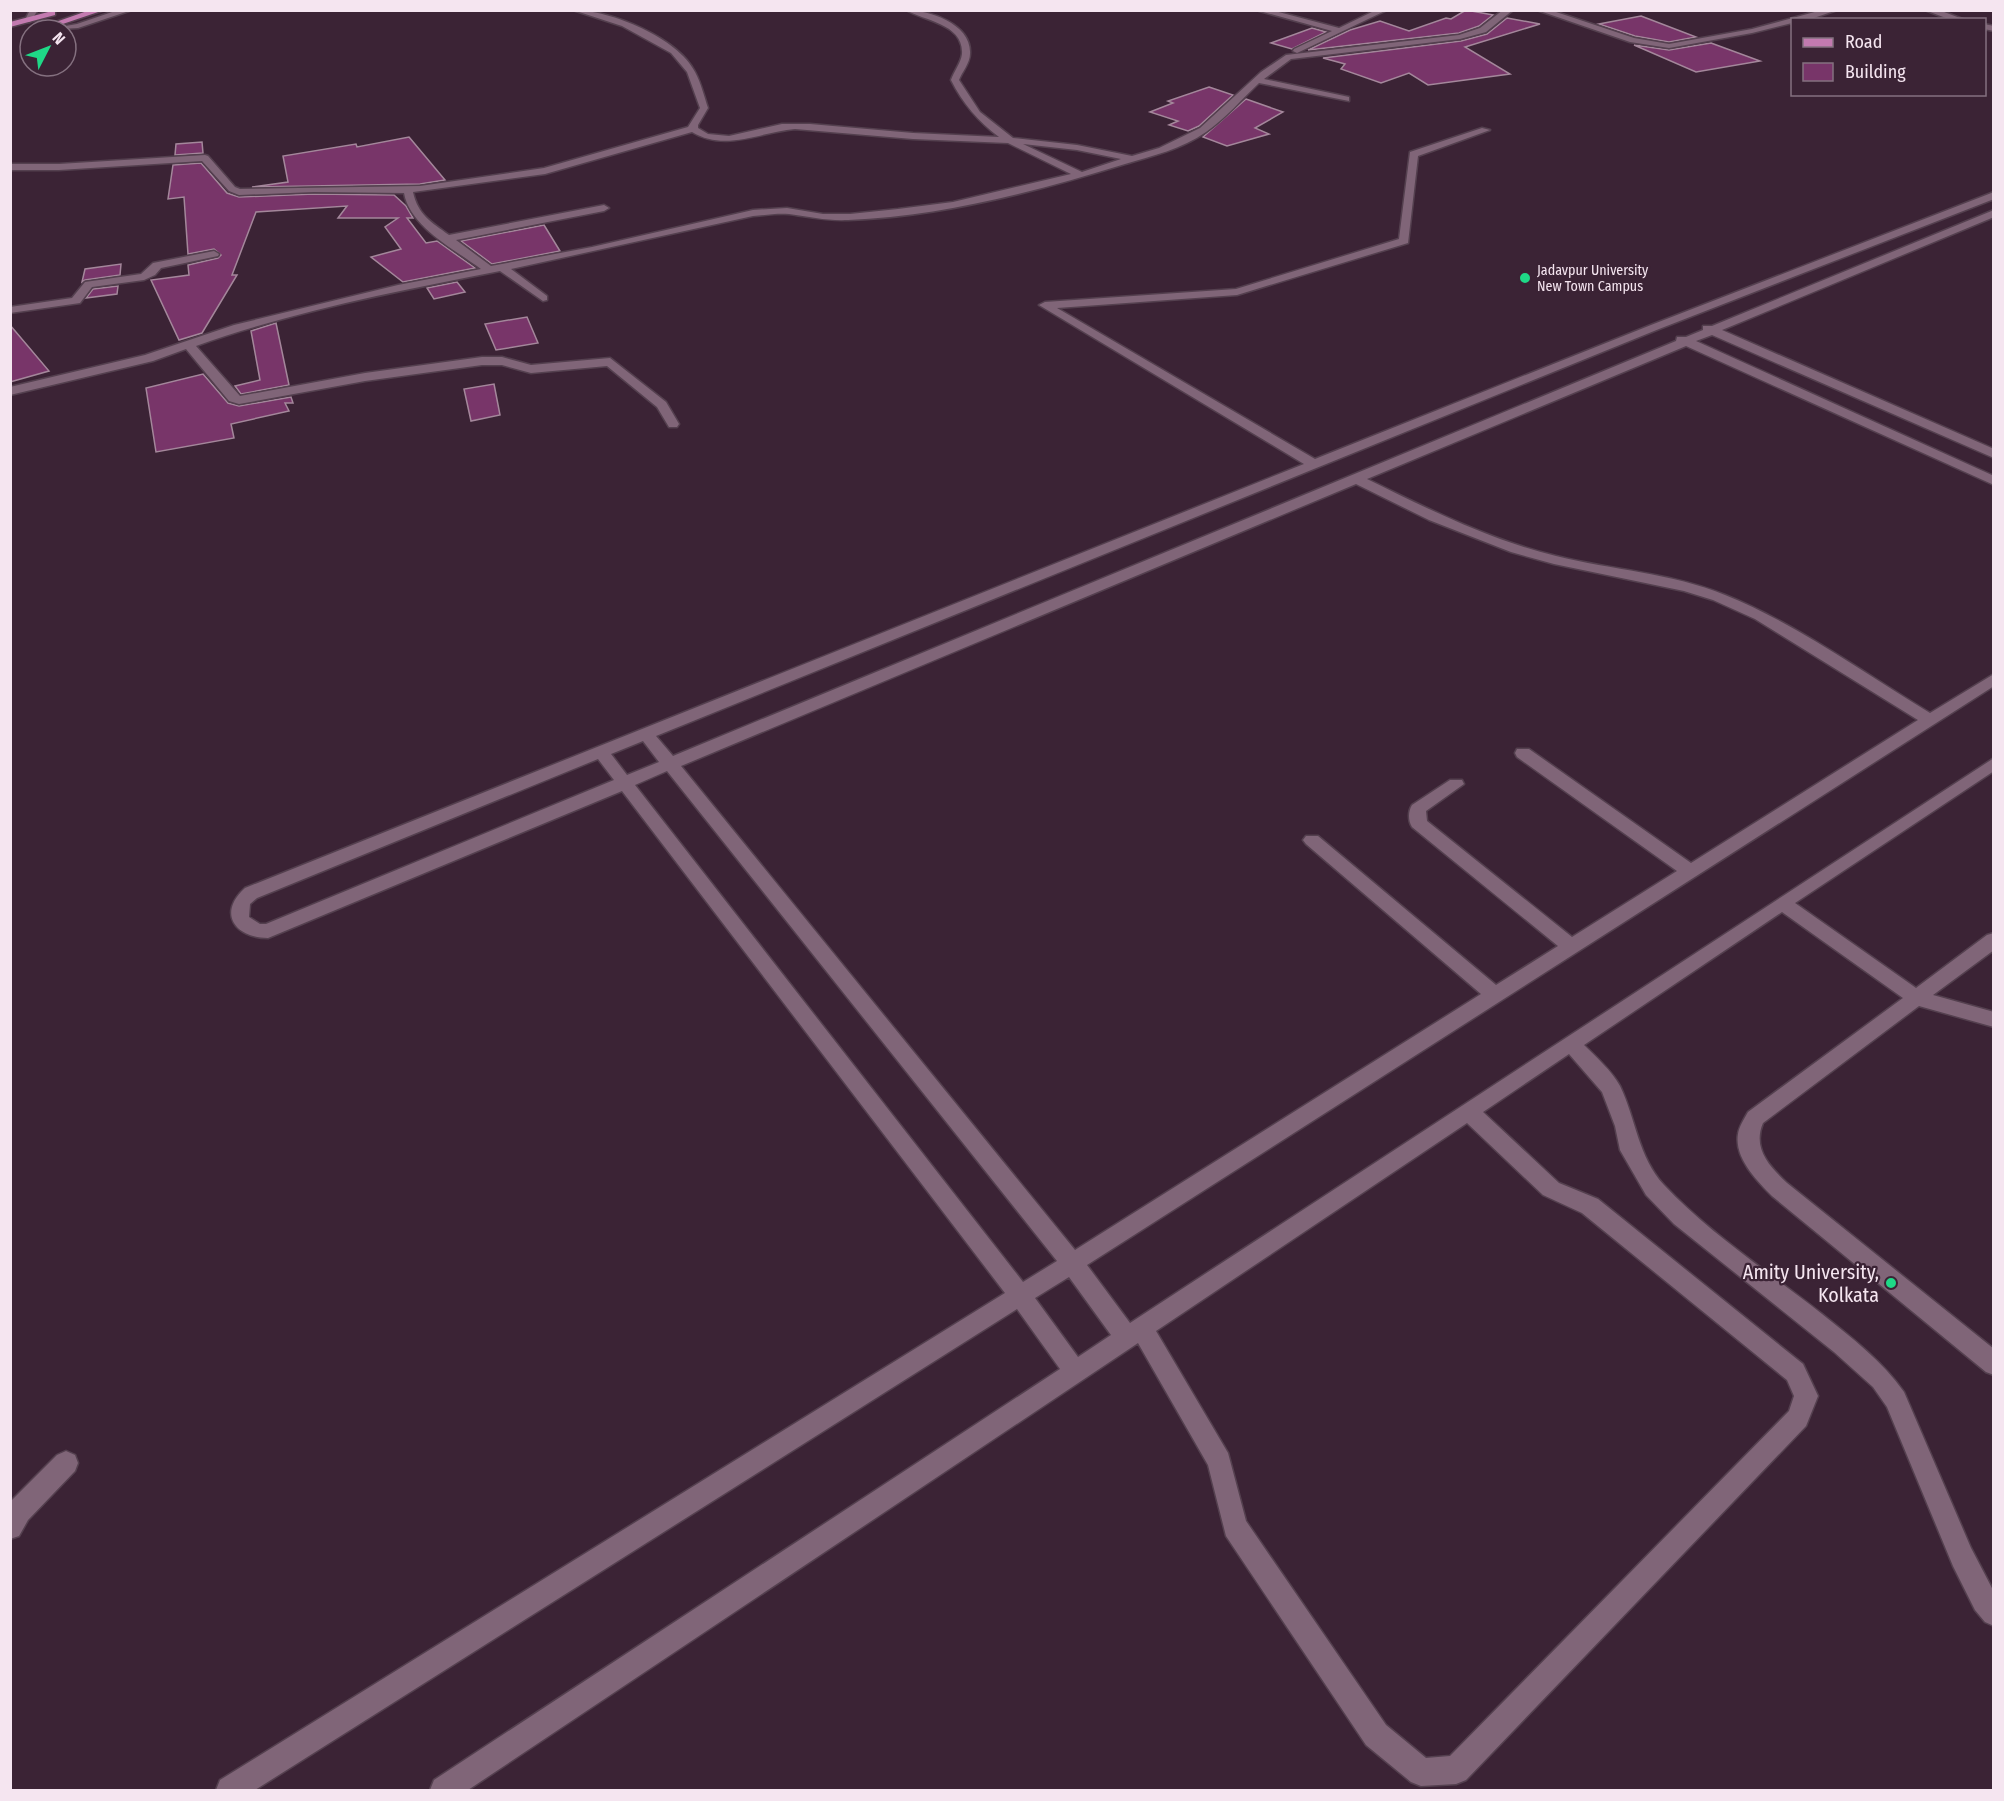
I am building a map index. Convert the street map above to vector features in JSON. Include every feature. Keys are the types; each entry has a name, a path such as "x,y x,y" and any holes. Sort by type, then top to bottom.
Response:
{"main road":[{"path":"33,18 59,10"},
{"path":"75,18 100,10"}],"street":[{"path":"78,26 128,10"},
{"path":"577,10 625,24 674,51 691,72 704,108 693,124 693,129"},
{"path":"910,10 943,22 961,36 966,55 956,76 957,84 970,107 987,123 1035,155 1081,175"},
{"path":"1260,10 1341,31"},
{"path":"10,392 149,358 238,327 398,288 592,250 753,213 787,211 823,217 850,217 898,212 953,205 1081,175 1162,150 1203,130 1293,52 1383,10"},
{"path":"1289,57 1460,37 1483,30 1509,10"},
{"path":"1541,10 1633,40 1669,46 1752,31 1791,21"},
{"path":"1804,18 1833,10"},
{"path":"1929,10 1955,18"},
{"path":"1258,80 1347,99"},
{"path":"10,167 59,167 205,158 232,189 239,192 314,189 408,190 545,171 693,129 704,135 727,139 793,126 1012,140 1091,148 1131,159"},
{"path":"1315,465 1045,305 1237,292 1404,241 1413,154 1485,130"},
{"path":"408,190 411,206 419,219 488,269"},
{"path":"1994,195 1655,327 251,893 241,902 240,920 256,931 268,931 1994,213"},
{"path":"445,239 604,208"},
{"path":"10,310 76,301 88,284 144,277 151,273 157,265 214,254"},
{"path":"501,267 543,298"},
{"path":"1683,317 1994,454"},
{"path":"1655,327 1994,481"},
{"path":"189,345 233,398 239,400 355,379 482,361 502,362 531,369 610,362 662,405 673,424"},
{"path":"1355,478 1434,517 1516,549 1554,560 1687,587 1718,597 1760,616 1930,720"},
{"path":"230,1791 1072,1263 1994,679"},
{"path":"646,734 1072,1263 1135,1333 1219,1461 1235,1527 1376,1735 1421,1772 1456,1770 1798,1418 1806,1396 1795,1372 1590,1206 1551,1189 1468,1111"},
{"path":"601,752 1020,1294 1075,1371"},
{"path":"1523,753 1690,871"},
{"path":"444,1791 1782,903 1990,769"},
{"path":"1456,784 1418,809 1418,823 1571,946"},
{"path":"1312,840 1495,995"},
{"path":"1782,903 1917,998 1994,1020"},
{"path":"1994,940 1755,1118 1748,1136 1753,1156 1768,1178 1795,1203 1994,1364"},
{"path":"1571,1043 1611,1088 1625,1126 1630,1150 1654,1189 1682,1217 1842,1344 1881,1379 1896,1400 1962,1557 1984,1601 1994,1613"},
{"path":"10,1527 20,1511 66,1463"}],"building":[{"path":"1466,10 1493,15 1479,26 1459,33 1308,50 1350,30 1380,21 1409,31 1446,18 1451,19"},
{"path":"1641,16 1696,37 1669,42 1635,36 1599,24"},
{"path":"1507,18 1540,24 1465,47 1510,74 1428,85 1409,73 1381,83 1341,69 1345,64 1323,58 1461,41 1487,34"},
{"path":"1312,28 1326,32 1292,49 1271,43"},
{"path":"1711,43 1760,61 1696,72 1634,45 1669,50"},
{"path":"1209,87 1233,95 1199,126 1188,131 1169,125 1178,121 1150,112 1173,103 1168,101"},
{"path":"1246,99 1283,112 1255,128 1269,134 1227,146 1203,137"},
{"path":"409,137 445,180 420,184 252,187 288,182 283,156 356,144 357,147"},
{"path":"202,142 203,153 175,155 176,144"},
{"path":"201,163 227,193 239,197 314,194 394,195 406,206 413,218 407,218 426,243 437,241 475,268 403,282 371,257 401,249 385,227 398,218 338,218 347,206 256,212 232,275 237,275 202,333 179,340 151,280 189,275 188,265 218,258 221,255 214,249 188,254 184,197 168,199 173,165"},
{"path":"544,225 560,251 492,264 461,241"},
{"path":"121,264 120,275 82,282 85,269"},
{"path":"457,282 465,292 434,299 427,288"},
{"path":"118,286 117,294 86,298 93,289"},
{"path":"527,317 538,343 496,350 485,324"},
{"path":"276,323 289,385 241,394 235,386 260,380 251,331"},
{"path":"10,325 49,371 10,382"},
{"path":"203,374 228,403 239,406 291,397 293,403 285,403 289,411 231,424 234,438 156,452 146,388"},
{"path":"494,384 500,415 471,421 464,389"}],"place":[{"name":"Jadavpur University New Town Campus","path":"1525,278"},
{"name":"Amity University, Kolkata","path":"1891,1283"}]}
